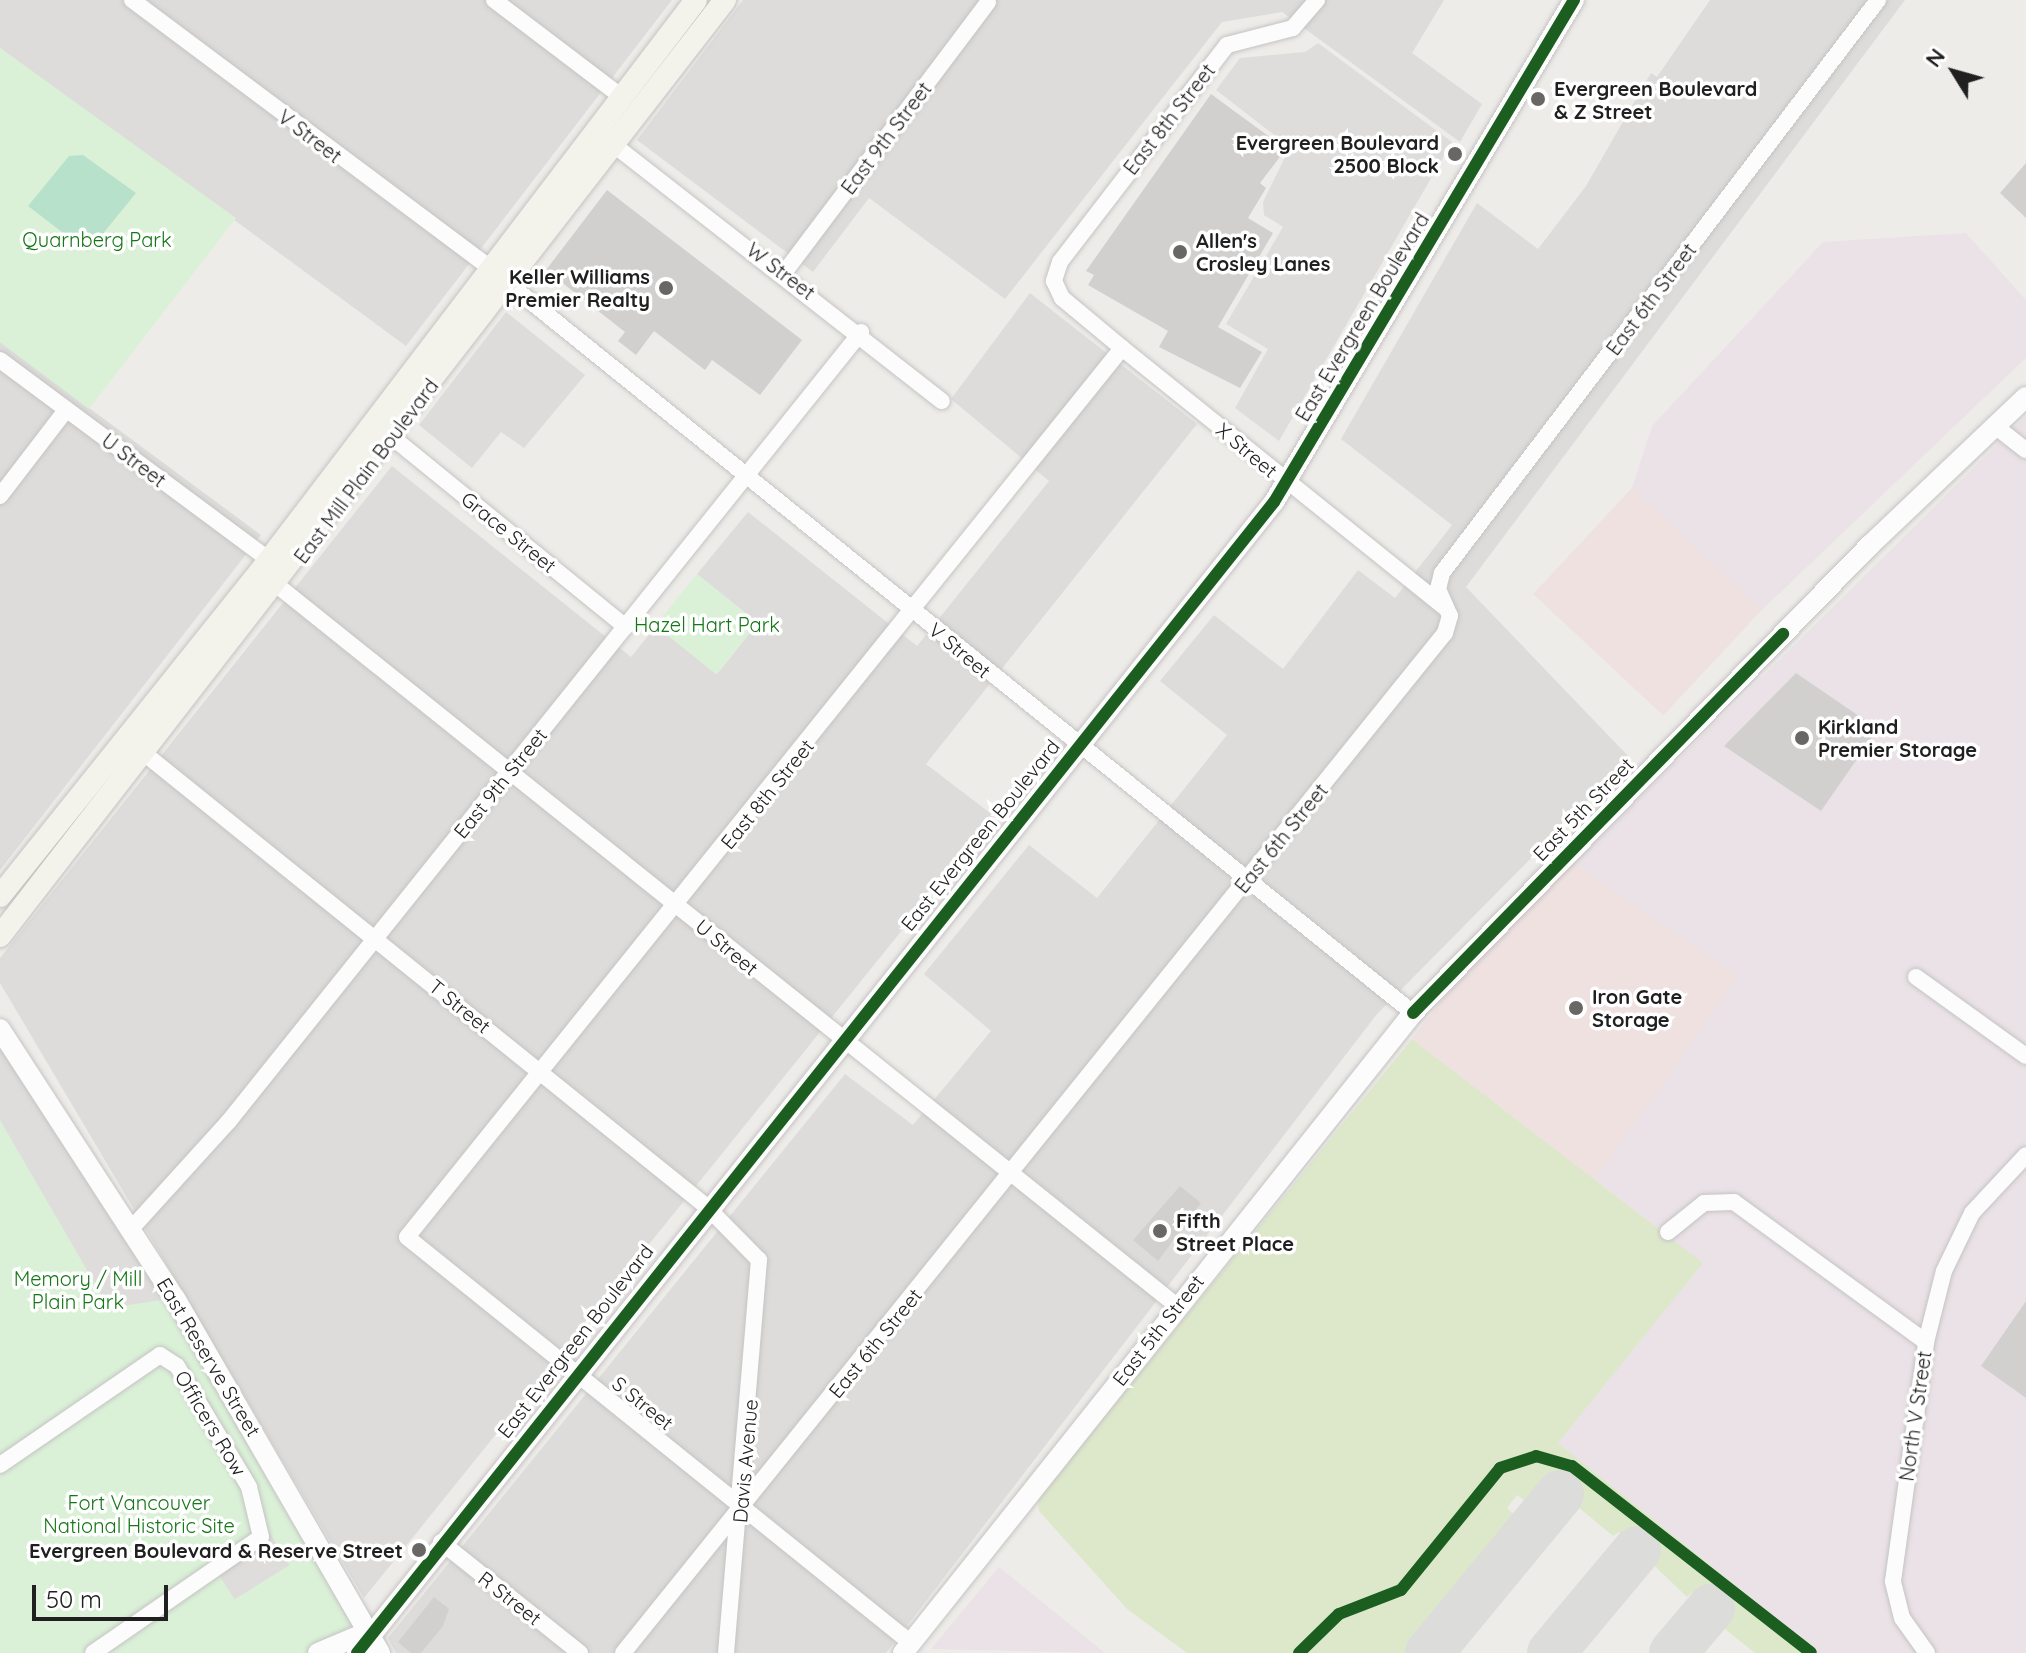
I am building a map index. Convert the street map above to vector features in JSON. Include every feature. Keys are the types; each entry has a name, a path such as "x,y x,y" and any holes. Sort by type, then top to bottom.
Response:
{"main road":[{"name":"East Mill Plain Boulevard","path":"0,896 269,560 696,0"},
{"name":"East Mill Plain Boulevard","path":"0,936 278,586 725,0"}],"street":[{"name":"V Street","path":"132,0 491,269"},
{"path":"494,0 622,97"},
{"name":"East 8th Street","path":"1054,281 1060,262 1227,45 1293,28 1317,0"},
{"name":"East Evergreen Boulevard","path":"357,1653 368,1632 1285,482 1574,0"},
{"name":"East 6th Street","path":"623,1653 1445,633 1449,610 1438,589 1442,573 1878,0"},
{"name":"East 9th Street","path":"784,273 988,2"},
{"name":"W Street","path":"614,145 861,332 942,401"},
{"name":"X Street","path":"1054,281 1062,298 1122,348 1285,482 1449,610"},
{"name":"V Street","path":"509,284 743,477 1413,1013"},
{"name":"East 9th Street","path":"131,1229 229,1121 861,332"},
{"name":"East 8th Street","path":"407,1237 914,611 1122,348"},
{"name":"U Street","path":"0,360 269,560"},
{"name":"East 5th Street","path":"907,1648 1413,1013 2026,397"},
{"path":"0,496 66,410"},
{"path":"1995,426 2026,450"},
{"name":"Grace Street","path":"392,437 626,627"},
{"name":"U Street","path":"278,586 1177,1306"},
{"name":"T Street","path":"145,754 707,1207 762,1269"},
{"path":"1916,977 2026,1056"},
{"name":"East Reserve Street","path":"0,1029 131,1229 380,1653"},
{"path":"1926,1342 1944,1271 1972,1213 2026,1155"},
{"name":"North V Street","path":"1668,1232 1704,1203 1734,1202 1926,1342 1893,1581 1902,1618 1927,1653"},
{"name":"S Street","path":"407,1237 742,1508 907,1648"},
{"name":"Davis Avenue","path":"726,1653 762,1269"},
{"name":"Officers Row","path":"0,1465 160,1355 177,1366 249,1487 261,1537 93,1653"},
{"name":"R Street","path":"441,1542 580,1653"},
{"name":"East Evergreen Boulevard","path":"318,1653 368,1632"}],"shaded area":[{"path":"0,0 672,0 406,346 0,48"},
{"path":"743,0 1444,0 1412,53 1482,104 1460,142 1282,12 1222,22 1005,299 869,198 813,272 637,140"},
{"path":"1710,0 1905,0 1466,587 1630,758 1377,1014 886,1653 396,1653 388,1638 845,1074 913,1125 991,1031 924,974 1029,845 1097,898 1227,735 1160,681 1214,615 1283,669 1358,570 1395,598 1452,525 1341,439 1477,203 1538,249 1586,186 1651,73 1657,77"},
{"path":"1318,43 1452,142 1279,441 1235,408 1268,349 1226,324 1283,227 1264,215 1263,202 1290,147 1216,90 1240,58 1305,52"},
{"path":"1966,233 2026,300 2026,358 1762,610 1632,488 1652,426 1823,242"},
{"path":"1030,293 1197,424 926,764 994,816 364,1598 0,983 0,958 392,466 631,657 656,626 717,674 758,623 697,574 748,512 917,646 1049,481 951,399"},
{"path":"506,312 585,375 524,448 501,432 472,468 419,425"},
{"path":"0,342 261,535 0,870"},
{"path":"2026,416 2026,1653 1820,1653 1558,1443 1702,1263 1595,1180 1738,977 1574,863"},
{"path":"1632,488 1762,609 1663,715 1533,594"},
{"name":"Iron Gate Storage","path":"1574,863 1738,977 1595,1180 1412,1039 1461,976"},
{"path":"0,1041 175,1298 109,1308 0,1120"},
{"path":"269,1532 290,1565 235,1600 214,1566"},
{"path":"999,1567 1105,1653 931,1649"}],"green space":[{"name":"Quarnberg Park","path":"0,48 236,218 89,409 0,342"},
{"path":"83,155 136,193 88,252 28,206 69,156"},
{"name":"Hazel Hart Park","path":"697,574 758,623 716,674 655,625"},
{"name":"Fort Vancouver National Historic Site","path":"0,1029 380,1653 0,1653"},
{"path":"1412,1039 1703,1263 1558,1443 1820,1653 1755,1653 1725,1629 1728,1620 1692,1592 1687,1597 1619,1532 1613,1536 1555,1488 1536,1509 1517,1495 1507,1508 1524,1523 1417,1653 1187,1653 1127,1609 1039,1511 1038,1498"}],"building":[{"name":"Allen's Crosley Lanes","path":"1211,94 1286,149 1260,183 1266,188 1248,218 1273,233 1218,327 1262,352 1240,388 1159,347 1168,331 1088,285 1094,275 1086,271"},
{"path":"2026,163 2026,218 2000,193"},
{"name":"Keller Williams Premier Realty","path":"607,190 802,340 760,395 712,360 705,370 654,331 636,355 618,341 625,332 546,270"},
{"name":"Kirkland Premier Storage","path":"1796,673 1878,729 1821,811 1724,746"},
{"name":"Fifth Street Place","path":"1180,1186 1201,1203 1158,1261 1133,1240"},
{"path":"2026,1301 2026,1398 1981,1366"},
{"path":"434,1597 449,1609 443,1626 421,1653 411,1653 398,1642"}],"taxiway":[{"path":"1429,1653 1560,1494"},
{"path":"1551,1653 1637,1550"},
{"path":"1673,1653 1711,1608"}],"cycle path":[{"path":"357,1653 1274,502 1574,0"},
{"path":"1413,1013 1783,634"},
{"path":"1299,1653 1339,1614 1401,1590 1500,1468 1536,1456 1572,1466 1811,1653"}],"place":[{"name":"Evergreen Boulevard & Z Street","path":"1538,99"},
{"name":"Evergreen Boulevard 2500 Block","path":"1455,154"},
{"name":"Allen's Crosley Lanes","path":"1180,252"},
{"name":"Keller Williams Premier Realty","path":"666,288"},
{"name":"Kirkland Premier Storage","path":"1802,738"},
{"name":"Iron Gate Storage","path":"1576,1008"},
{"name":"Fifth Street Place","path":"1160,1231"},
{"name":"Evergreen Boulevard & Reserve Street","path":"419,1550"}],"park label":[{"name":"Memory / Mill Plain Park","path":"78,1290"}]}
